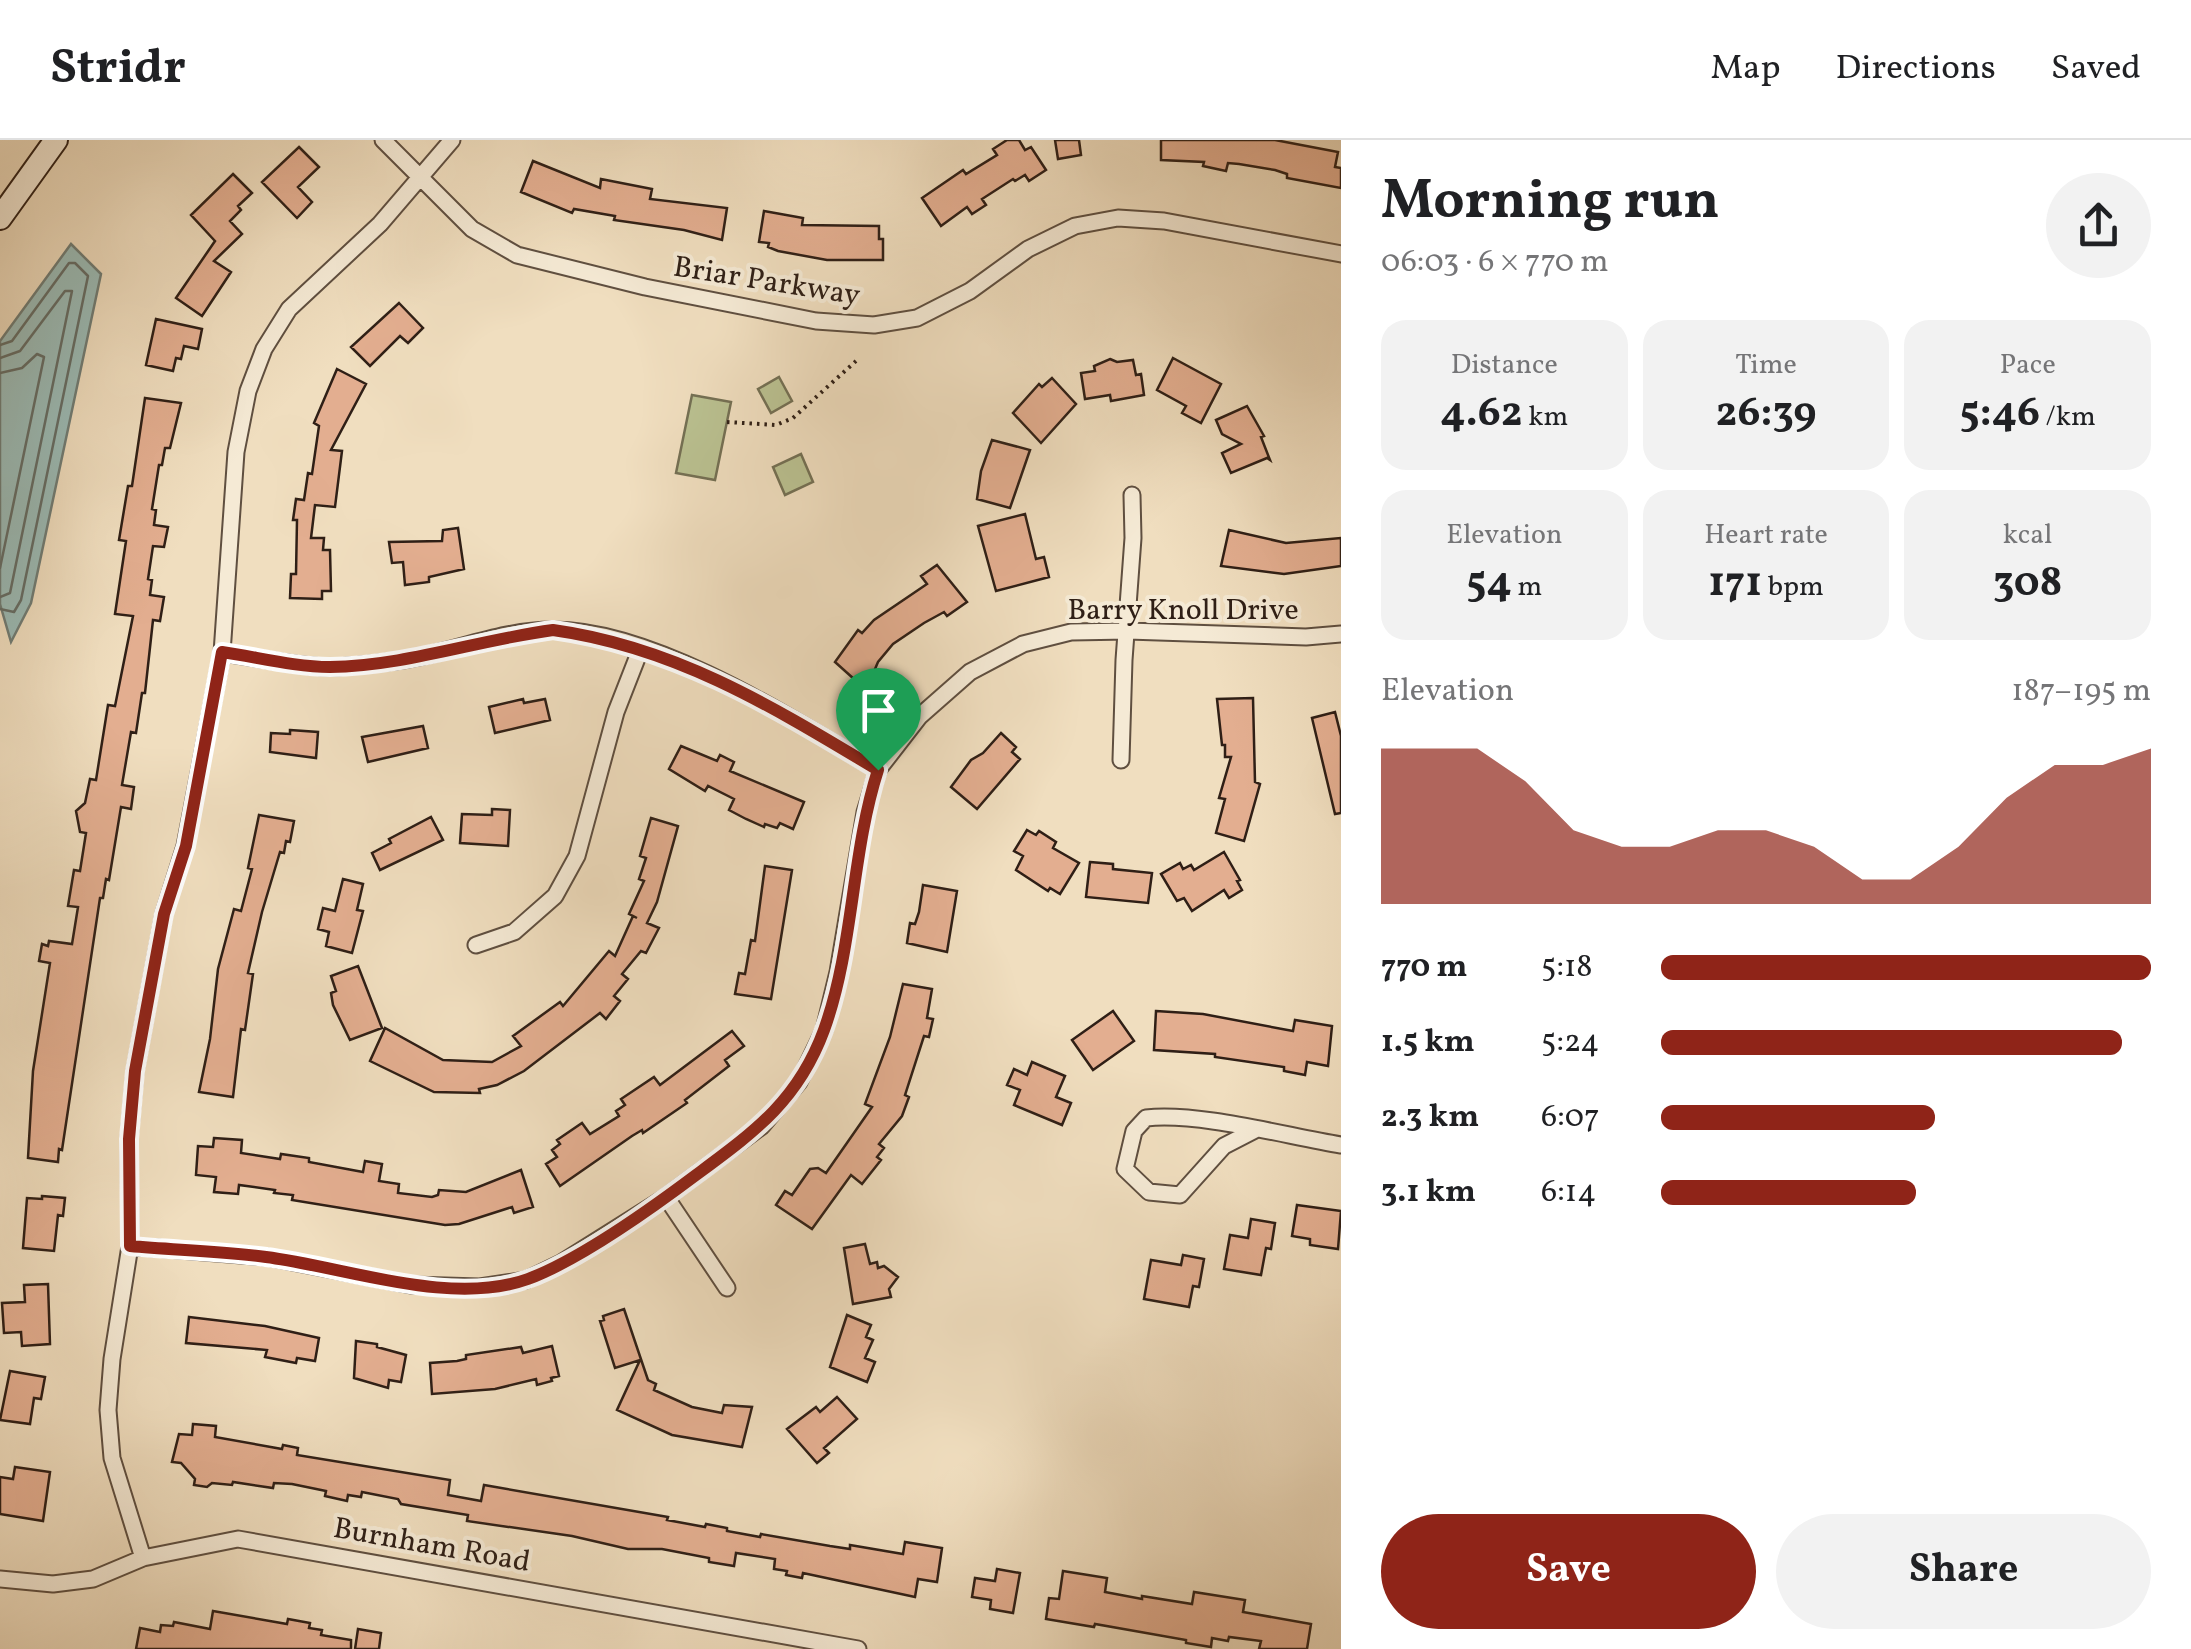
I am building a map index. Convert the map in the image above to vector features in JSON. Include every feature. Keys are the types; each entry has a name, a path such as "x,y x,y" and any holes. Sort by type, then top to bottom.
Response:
{"street":[{"path":"0,218 56,140"},
{"name":"Briar Parkway","path":"384,140 472,229 517,255 645,288 816,321 874,325 916,318 970,292 1028,248 1075,226 1118,218 1164,221 1341,254"},
{"path":"143,1558 112,1458 108,1410 130,1246 129,1139 135,1071 164,914 186,846 222,652 236,452 248,391 264,349 289,309 380,224 452,140"},
{"path":"1121,760 1134,538 1132,495"},
{"path":"222,652 328,667 406,659 506,636 553,630 641,648 708,674 878,770"},
{"name":"Barry Knoll Drive","path":"130,1246 266,1257 411,1285 480,1287 526,1280 544,1272 666,1197 762,1126 799,1082 829,1011 865,812 878,770 920,716 970,672 1023,644 1070,632 1128,630 1306,637 1341,634"},
{"path":"476,946 514,932 555,896 578,856 616,712 641,648"},
{"path":"1255,1130 1224,1146 1180,1195 1149,1192 1125,1169 1134,1131 1146,1118 1168,1116 1255,1130 1341,1145"},
{"path":"666,1197 726,1288"},
{"name":"Burnham Road","path":"0,1580 53,1584 93,1579 143,1558 238,1538 858,1649"}],"path":[{"path":"727,422 776,425 793,418 856,360"}],"green space":[{"path":"779,377 792,401 771,413 758,389"},
{"path":"692,395 731,402 715,480 676,473"},
{"path":"801,454 813,482 785,495 773,467"}],"water":[{"path":"71,244 101,274 31,603 11,642 0,604 0,341"}],"building":[{"path":"1007,140 1019,140 1025,150 1031,147 1046,170 1029,181 1025,175 1013,179 982,199 986,205 972,214 967,207 941,226 922,198 963,170 966,174 997,155 993,149"},
{"path":"1055,140 1079,140 1081,155 1058,159"},
{"path":"1161,140 1275,140 1338,152 1335,167 1341,168 1341,188 1239,164 1228,163 1226,171 1203,166 1204,162 1161,160"},
{"path":"299,147 319,167 298,187 312,202 297,218 262,182"},
{"path":"533,161 600,188 601,179 652,189 650,199 727,208 722,240 614,220 615,216 574,209 572,213 521,192"},
{"path":"233,174 252,193 230,221 242,234 214,261 231,272 202,316 176,298 215,241 191,215"},
{"path":"764,211 803,218 802,225 879,226 883,260 827,260 768,247 769,243 759,242"},
{"path":"399,303 423,328 408,343 400,336 370,366 351,347"},
{"path":"156,319 202,329 198,349 184,346 173,371 146,365"},
{"path":"1173,358 1221,384 1201,423 1182,413 1186,406 1157,390"},
{"path":"1110,359 1133,360 1136,375 1141,374 1144,395 1111,401 1110,395 1085,399 1081,373 1095,371 1094,366"},
{"path":"337,369 366,384 331,450 342,451 335,507 315,505 311,538 324,538 323,550 330,550 331,591 322,591 322,599 290,598 291,574 296,574 296,499 304,500 319,426 314,423"},
{"path":"1052,378 1076,404 1041,443 1013,413 1039,384 1042,387"},
{"path":"145,398 181,403 170,448 165,448 159,465 152,509 156,510 154,525 168,527 164,547 153,546 150,595 164,597 160,621 153,620 145,693 136,733 131,732 122,785 134,787 131,809 121,807 109,880 106,879 100,898 62,1150 59,1149 58,1162 28,1158 33,1071 50,963 39,961 42,944 72,944 78,907 68,906 74,870 80,871 86,833 80,832 76,811 85,803 90,779 96,780 108,705 115,706 133,616 115,614 126,541 119,540 128,486 132,486"},
{"path":"1247,406 1264,436 1261,437 1270,460 1231,473 1222,453 1241,444 1222,434 1216,420"},
{"path":"992,440 1030,450 1010,508 977,499 981,471"},
{"path":"1025,514 1036,559 1044,557 1049,577 996,591 978,526"},
{"path":"458,528 464,569 429,577 429,582 405,585 403,562 392,563 389,542 442,541 443,530"},
{"path":"1229,530 1286,543 1341,538 1341,566 1284,574 1221,566"},
{"path":"937,565 967,602 893,644 878,662 875,669 879,672 864,688 835,662 858,630 862,633 874,620 927,584 921,576"},
{"path":"1253,698 1255,782 1260,784 1244,841 1216,833 1225,799 1219,798 1231,757 1225,757 1222,745 1217,699"},
{"path":"523,699 524,703 545,699 550,720 495,733 489,707"},
{"path":"1335,712 1341,736 1341,813 1335,814 1312,718"},
{"path":"423,726 428,748 368,762 362,737"},
{"path":"290,730 318,732 316,758 270,752 271,733 290,734"},
{"path":"1001,733 1016,747 1012,752 1020,759 977,809 951,787 971,760"},
{"path":"681,746 717,761 720,755 734,762 730,771 804,802 793,829 780,823 777,828 765,824 764,827 746,819 729,810 734,799 708,786 705,791 669,769"},
{"path":"492,809 510,810 508,846 460,843 462,814 492,815"},
{"path":"259,815 294,821 290,842 286,841 284,853 280,852 248,973 253,974 245,1030 241,1029 233,1097 199,1092 218,969 234,909 241,911 252,869 248,868"},
{"path":"431,817 443,840 380,870 372,853 391,843 389,839"},
{"path":"651,818 678,826 657,902 647,923 659,928 646,953 641,951 622,974 628,979 614,996 620,1001 606,1019 600,1013 524,1071 479,1089 480,1093 434,1092 370,1061 385,1028 443,1060 492,1062 521,1046 513,1036 560,1002 563,1006 609,951 615,956 633,916 629,914 644,881 639,879 646,858 640,856"},
{"path":"1027,830 1036,835 1039,831 1056,842 1053,848 1079,863 1060,894 1050,888 1048,891 1016,870 1023,856 1014,851"},
{"path":"1224,852 1242,890 1229,898 1224,890 1192,911 1184,898 1177,901 1161,874 1180,863 1183,869 1191,865 1194,870"},
{"path":"1090,862 1152,873 1148,903 1086,897"},
{"path":"765,866 792,870 771,999 735,994 739,973 745,974 751,940 755,941"},
{"path":"343,879 363,884 357,910 363,911 352,953 326,946 329,932 318,929 323,908 335,911"},
{"path":"923,885 957,891 947,952 907,943 910,923 915,924 919,912"},
{"path":"358,966 382,1028 350,1040 333,1005 331,993 336,991 331,976"},
{"path":"903,984 932,989 927,1018 933,1019 905,1095 909,1097 902,1116 879,1144 884,1148 877,1157 881,1160 862,1184 851,1175 812,1229 776,1205 785,1191 792,1195 810,1169 826,1173 872,1107 865,1104 890,1037"},
{"path":"1113,1011 1134,1041 1093,1070 1072,1040"},
{"path":"1156,1011 1203,1014 1293,1031 1295,1020 1332,1026 1328,1066 1307,1062 1305,1075 1284,1071 1284,1067 1215,1054 1154,1050"},
{"path":"732,1031 744,1046 725,1060 729,1066 685,1100 687,1103 560,1186 546,1164 557,1157 552,1150 560,1144 557,1140 582,1123 590,1134 619,1116 616,1111 625,1105 621,1099 654,1077 660,1085"},
{"path":"1032,1062 1065,1076 1056,1097 1071,1103 1062,1125 1014,1105 1020,1090 1007,1085 1014,1069 1027,1075"},
{"path":"214,1138 242,1140 241,1153 280,1159 281,1154 309,1158 309,1162 363,1172 365,1161 382,1164 379,1181 399,1184 398,1193 432,1197 439,1190 466,1192 521,1170 533,1207 514,1213 512,1207 445,1225 292,1200 293,1195 274,1193 275,1190 239,1185 238,1194 214,1192 216,1177 196,1175 198,1146 213,1147"},
{"path":"27,1198 65,1198 63,1216 58,1215 54,1251 23,1248"},
{"path":"1297,1205 1341,1211 1338,1249 1310,1245 1310,1239 1292,1236"},
{"path":"1251,1219 1275,1223 1261,1275 1224,1269 1230,1235 1248,1238"},
{"path":"865,1244 870,1264 877,1262 878,1268 884,1266 898,1277 889,1289 891,1297 853,1304 844,1248"},
{"path":"1183,1255 1204,1259 1199,1287 1193,1286 1189,1307 1144,1299 1151,1260 1181,1265"},
{"path":"48,1284 50,1344 22,1346 21,1332 4,1333 2,1303 25,1302 24,1285"},
{"path":"624,1309 648,1380 656,1384 654,1390 692,1407 722,1413 724,1405 752,1407 742,1447 672,1435 617,1410 640,1360 615,1368 600,1321 603,1316"},
{"path":"847,1315 871,1325 866,1337 873,1340 865,1358 875,1362 867,1382 830,1367"},
{"path":"189,1317 265,1326 319,1338 315,1361 297,1358 296,1363 265,1357 267,1350 186,1343"},
{"path":"356,1341 406,1355 401,1382 389,1380 388,1388 354,1378"},
{"path":"552,1346 559,1376 551,1378 552,1381 537,1385 536,1379 495,1389 432,1394 430,1363 521,1347 523,1353"},
{"path":"10,1371 45,1377 41,1399 34,1398 30,1424 0,1420"},
{"path":"837,1397 857,1419 824,1448 829,1453 817,1463 787,1429 816,1407 820,1412"},
{"path":"193,1424 216,1426 215,1437 282,1449 283,1445 298,1448 297,1455 450,1480 448,1495 481,1501 484,1485 760,1537 761,1534 903,1554 905,1542 942,1548 937,1582 918,1579 915,1597 803,1573 802,1578 786,1575 787,1571 774,1569 775,1559 736,1553 734,1566 662,1549 628,1549 572,1536 467,1521 468,1515 401,1504 398,1499 362,1492 361,1497 348,1495 347,1501 325,1496 326,1491 292,1484 274,1483 273,1488 233,1482 194,1485 195,1479 181,1463 172,1462 179,1434 192,1435"},
{"path":"15,1467 50,1472 43,1521 0,1514 0,1477 13,1479"},
{"path":"997,1569 1020,1573 1013,1613 990,1609 991,1600 972,1597 975,1578 995,1581"},
{"path":"1063,1571 1107,1578 1105,1592 1142,1599 1192,1604 1194,1592 1245,1600 1243,1612 1311,1624 1307,1649 1259,1649 1261,1641 1229,1637 1228,1641 1212,1638 1211,1647 1095,1624 1094,1627 1046,1619 1049,1598 1059,1599"},
{"path":"213,1611 287,1624 288,1619 310,1623 309,1628 322,1630 321,1635 351,1640 351,1649 136,1649 140,1628 160,1632 161,1625 173,1626 174,1622 210,1629"},
{"path":"358,1629 381,1633 379,1649 355,1649"}],"route":[{"path":"553,630 596,636 641,648 708,674 878,770 865,812 838,972 824,1030 799,1082 762,1126 666,1197 561,1263 526,1280 480,1287 411,1285 266,1257 130,1246 129,1139 135,1071 164,914 186,846 222,652 328,667 406,659 506,636 553,630"}]}
